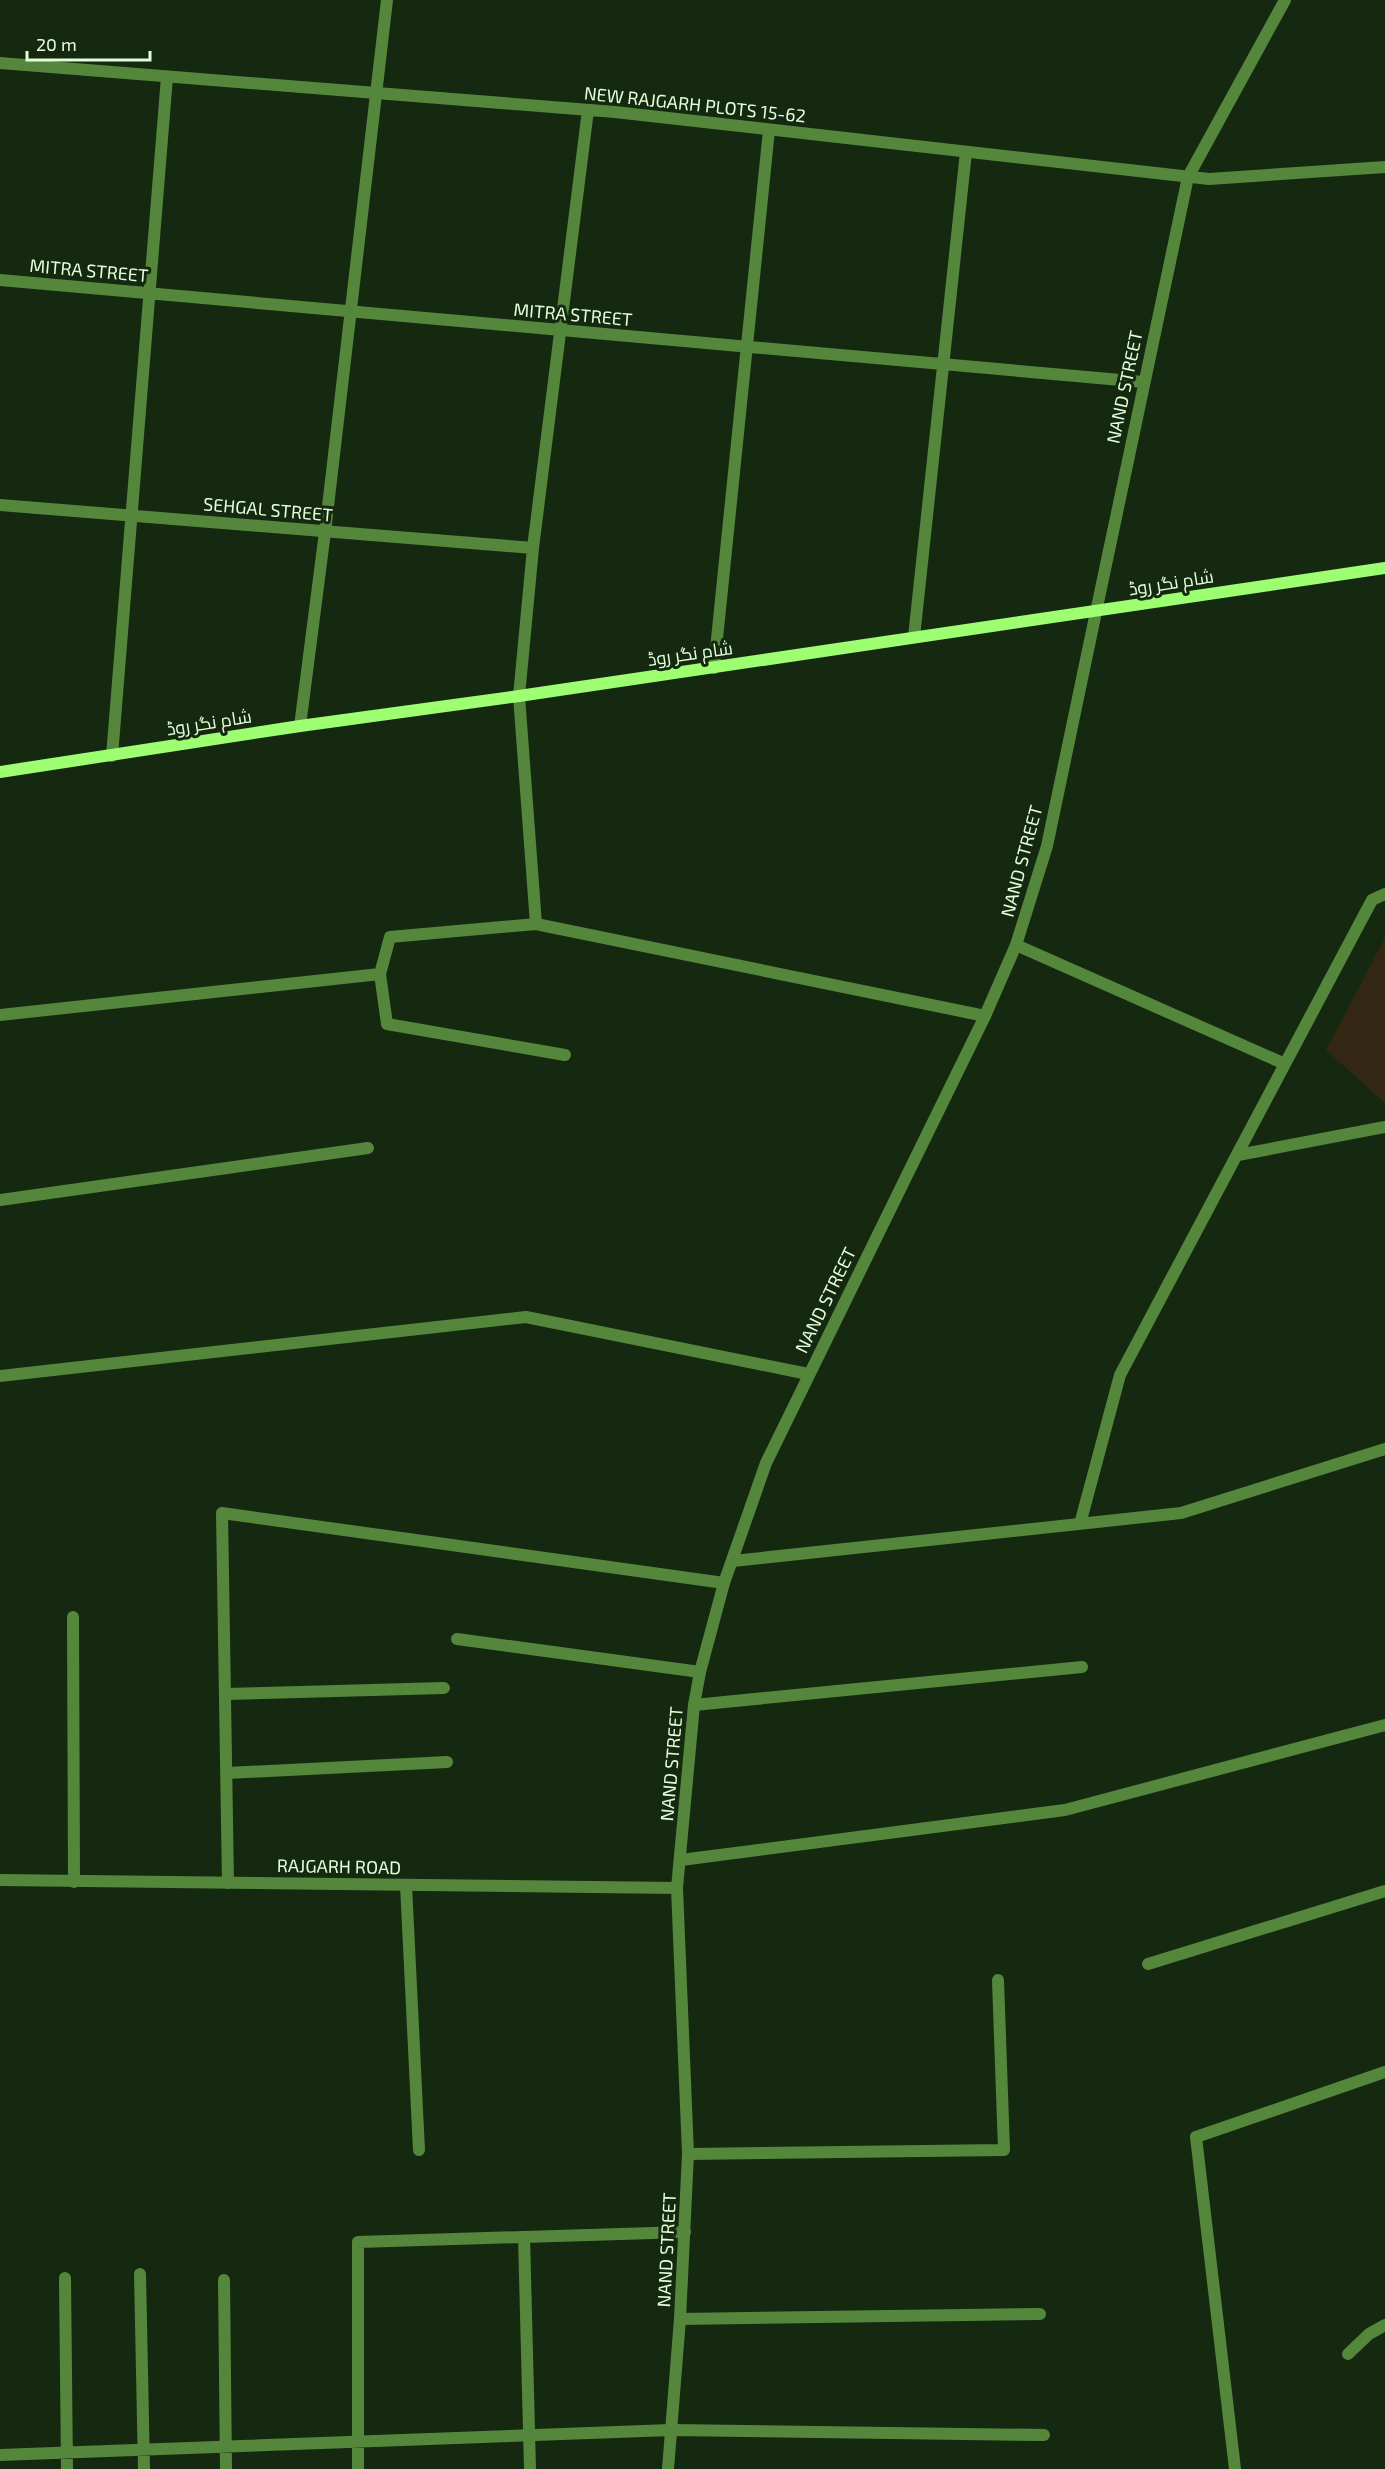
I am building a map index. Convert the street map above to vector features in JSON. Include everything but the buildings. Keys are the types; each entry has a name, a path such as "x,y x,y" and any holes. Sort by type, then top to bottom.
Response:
{"main road":[{"name":"شام نگر روڈ","path":"0,772 1385,568"}],"street":[{"path":"300,726 326,532 387,0"},
{"name":"NAND STREET","path":"668,2469 680,2319 688,2154 677,1888 694,1705 700,1672 724,1583 766,1463 985,1016 1016,945 1047,846 1188,177 1285,0"},
{"name":"NEW RAJGARH PLOTS 15-62","path":"0,63 588,110 1209,179 1385,167"},
{"path":"112,756 167,77"},
{"path":"536,924 519,696 533,548 588,110"},
{"path":"714,668 769,130"},
{"path":"914,638 966,152"},
{"name":"MITRA STREET","path":"0,280 1143,382"},
{"name":"SEHGAL STREET","path":"0,505 533,548"},
{"path":"1080,1524 1120,1375 1372,900 1385,894"},
{"path":"565,1055 387,1024 380,974 390,937 536,924 985,1016"},
{"path":"1016,945 1285,1064"},
{"path":"0,1015 380,974"},
{"path":"1238,1155 1385,1127"},
{"path":"0,1200 368,1148"},
{"path":"0,1376 526,1317 808,1374"},
{"path":"733,1561 1181,1513 1385,1449"},
{"path":"228,1883 222,1513 724,1583"},
{"path":"73,1617 74,1882"},
{"path":"457,1639 700,1672"},
{"path":"694,1705 1082,1668"},
{"path":"225,1694 444,1688"},
{"path":"681,1860 1065,1810 1385,1725"},
{"path":"227,1773 447,1762"},
{"name":"RAJGARH ROAD","path":"0,1880 677,1888"},
{"path":"406,1885 419,2150"},
{"path":"1148,1964 1385,1891"},
{"path":"688,2154 1004,2150 998,1980"},
{"path":"1235,2469 1196,2137 1385,2072"},
{"path":"358,2469 358,2242 685,2232"},
{"path":"524,2237 530,2469"},
{"path":"140,2274 144,2469"},
{"path":"64,2278 67,2469"},
{"path":"224,2280 226,2469"},
{"path":"680,2319 1040,2314"},
{"path":"1348,2354 1368,2334 1385,2325"},
{"path":"0,2455 671,2430 1044,2434"}],"shaded area":[{"path":"1385,938 1385,1103 1326,1050"}]}
